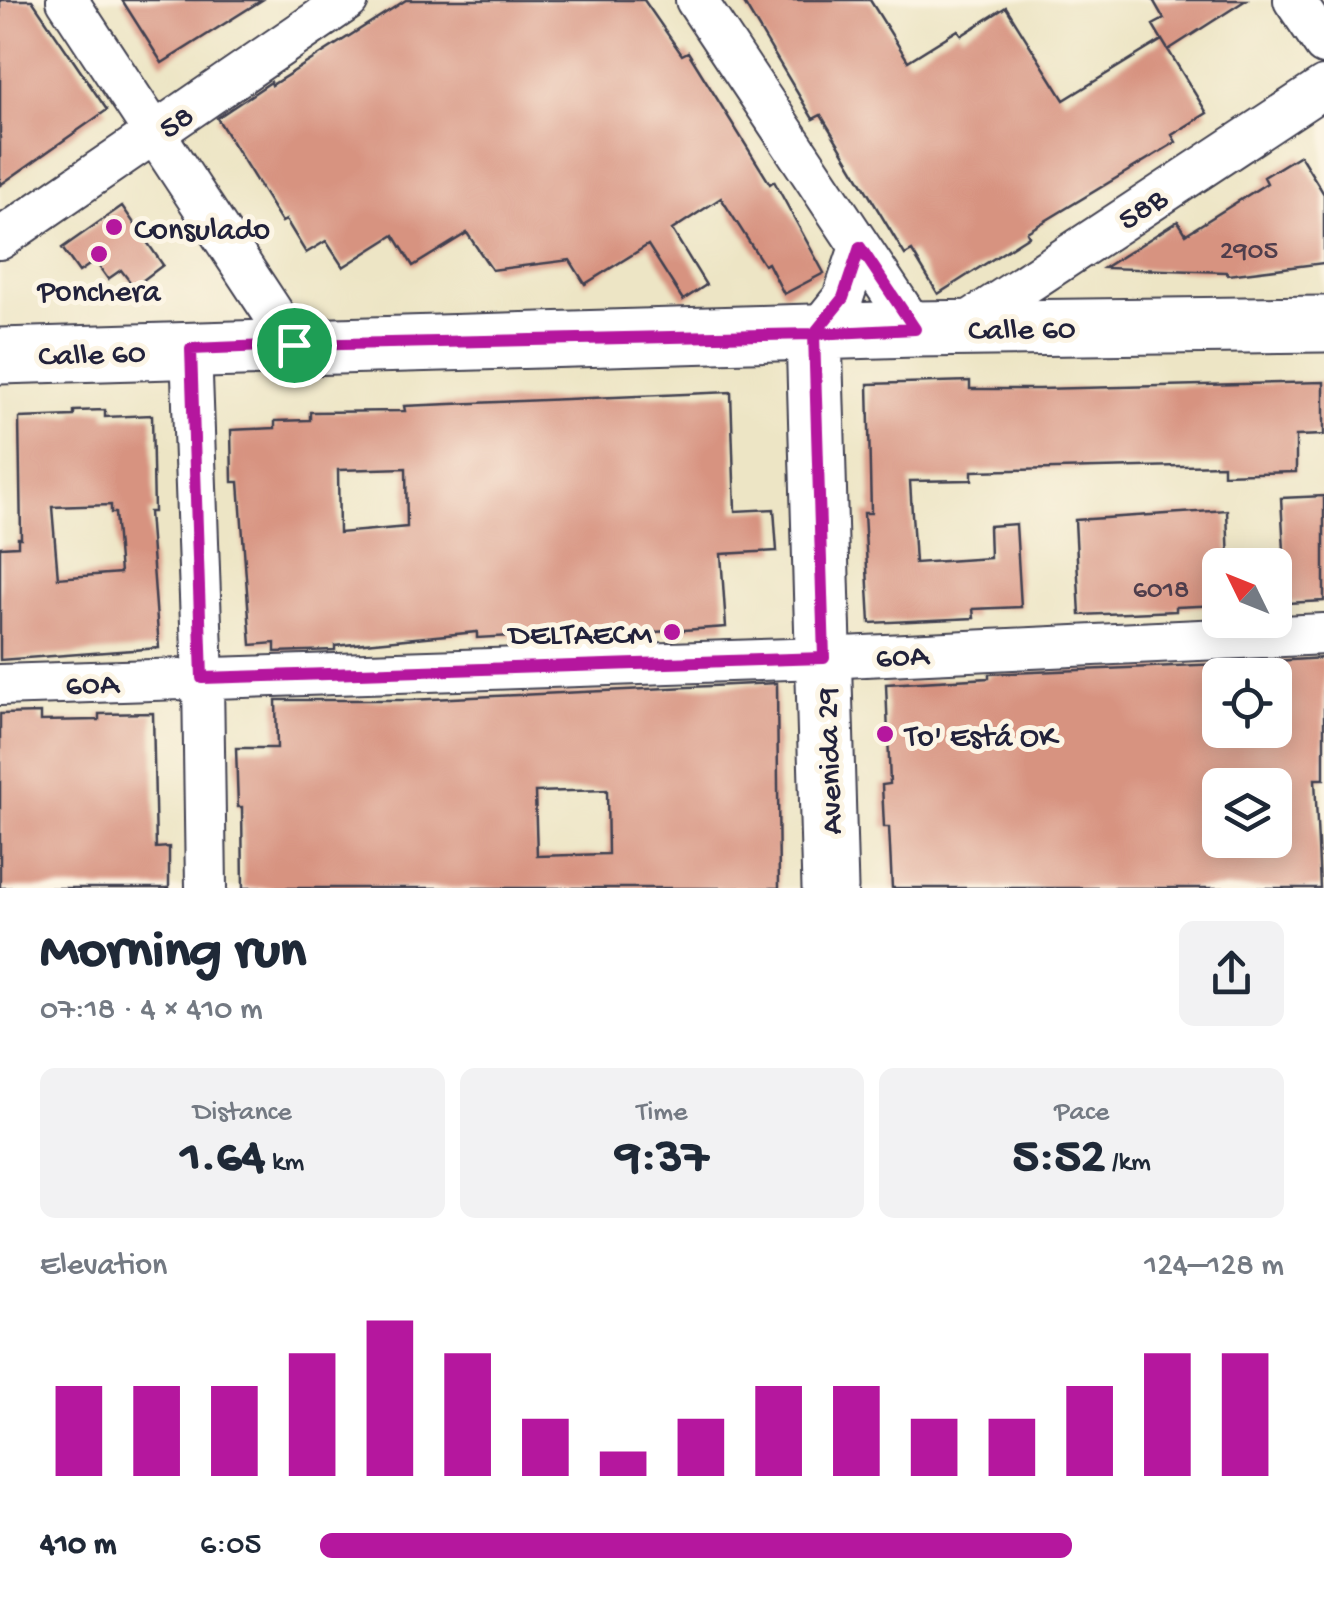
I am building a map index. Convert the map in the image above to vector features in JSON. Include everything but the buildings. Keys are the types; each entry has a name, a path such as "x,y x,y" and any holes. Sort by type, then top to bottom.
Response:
{"street":[{"path":"66,0 294,345"},
{"name":"58","path":"0,239 348,0"},
{"path":"696,0 860,247 937,329"},
{"path":"1294,0 1324,44"},
{"name":"58B","path":"937,329 1324,87"},
{"path":"814,334 843,298 860,247"},
{"name":"Calle 60","path":"0,356 937,329 1324,324"},
{"name":"Avenida 29","path":"814,334 830,888"},
{"path":"191,349 206,888"},
{"name":"60A","path":"0,684 824,658 1324,634"}],"place":[{"name":"Consulado","path":"114,227"},
{"name":"Ponchera","path":"99,254"},
{"name":"DELTAECM","path":"672,632"},
{"name":"To' Está OK","path":"885,734"}],"route":[{"path":"294,345 191,349 202,678 824,658 814,334 915,329 860,247 843,298 814,334 294,345"}]}
